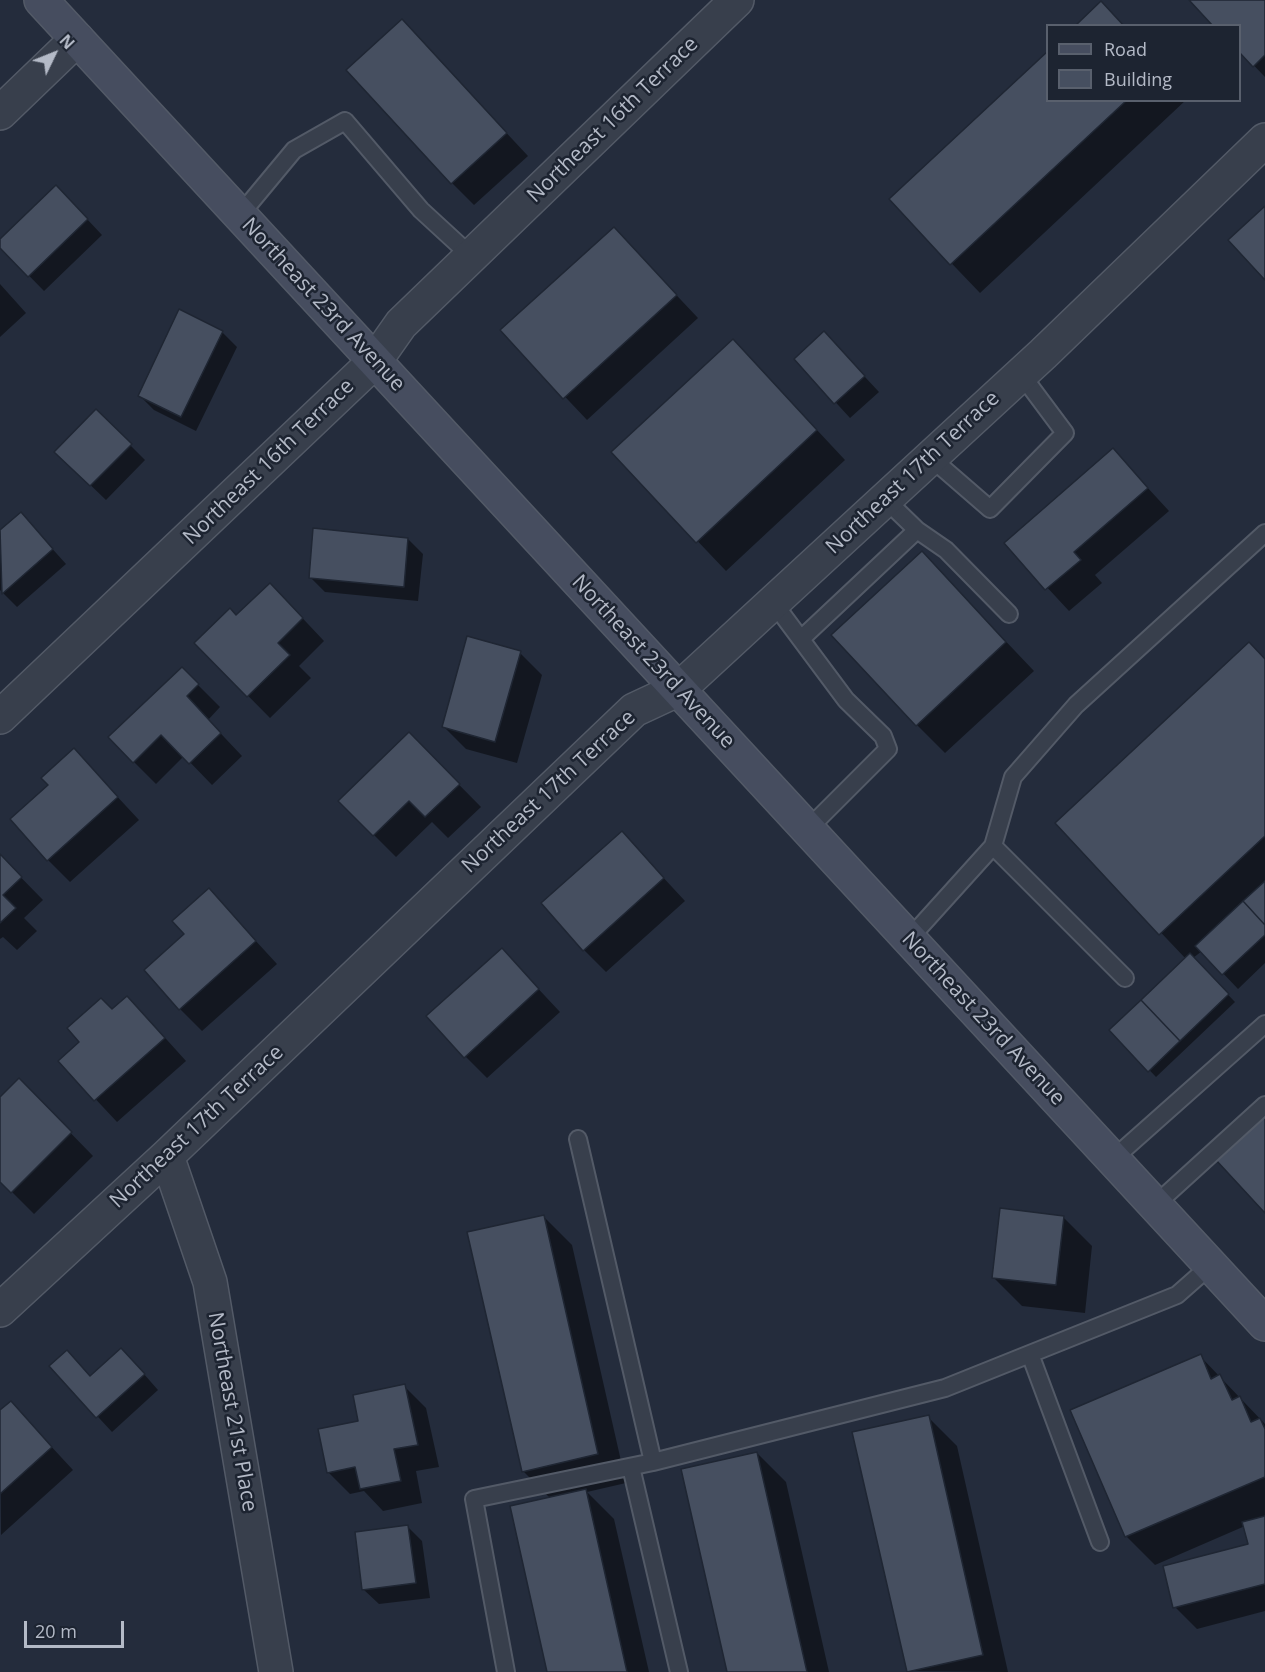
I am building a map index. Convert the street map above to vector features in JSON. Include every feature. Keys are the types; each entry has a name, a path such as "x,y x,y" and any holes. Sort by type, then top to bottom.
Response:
{"main road":[{"name":"Northeast 23rd Avenue","path":"41,0 1265,1324"}],"street":[{"name":"Northeast 16th Terrace","path":"0,717 375,361 401,324 737,0"},
{"path":"0,113 76,39"},
{"name":"Northeast 17th Terrace","path":"0,1310 167,1156 634,710 679,690 1021,374 1265,140"},
{"name":"Northeast 21st Place","path":"167,1156 210,1282 276,1672"}],"lane":[{"path":"240,215 294,150 345,122 421,210 471,256"},
{"path":"930,457 990,509 1065,433 1021,374"},
{"path":"885,499 917,530 946,550 1009,614"},
{"path":"801,639 917,530"},
{"path":"909,939 993,846 1013,777 1068,714 1265,532"},
{"path":"773,602 846,700 883,736 888,749 808,829"},
{"path":"993,846 1125,978"},
{"path":"1113,1159 1265,1023"},
{"path":"1155,1205 1265,1105"},
{"path":"578,1138 653,1462"},
{"path":"506,1672 474,1498 653,1462 945,1388 1177,1295 1211,1265"},
{"path":"1030,1354 1100,1542"},
{"path":"631,1467 679,1672"}],"building":[{"path":"1189,0 1265,0 1265,55 1253,67 1241,54 1241,24 1211,24"},
{"path":"1101,1 1122,24 1077,24"},
{"path":"402,19 507,133 451,184 346,70"},
{"path":"1046,53 1046,102 1125,102 950,265 889,199"},
{"path":"56,185 88,219 28,277 0,248 0,239"},
{"path":"1265,206 1265,280 1228,240"},
{"path":"614,227 677,295 563,399 500,330"},
{"path":"179,309 223,331 181,417 138,396"},
{"path":"824,331 865,376 834,404 794,359"},
{"path":"733,339 817,430 696,543 611,452"},
{"path":"96,409 132,444 90,486 54,452"},
{"path":"1113,448 1148,488 1074,552 1081,560 1045,590 1004,543"},
{"path":"21,512 53,549 2,594 0,530"},
{"path":"313,528 408,538 404,587 309,578"},
{"path":"922,551 1006,642 916,726 831,635"},
{"path":"270,583 303,618 278,643 290,655 247,697 194,643 230,608 236,615"},
{"path":"467,636 521,651 495,742 442,727"},
{"path":"1249,642 1265,659 1265,836 1159,935 1055,823"},
{"path":"182,667 199,684 187,696 221,733 189,764 161,735 133,763 108,737"},
{"path":"409,732 460,784 425,817 409,801 373,836 338,801"},
{"path":"74,748 118,797 47,861 10,819 48,785 41,778"},
{"path":"622,831 664,878 583,951 541,903"},
{"path":"0,854 22,877 3,895 16,908 0,923"},
{"path":"1265,881 1265,925 1243,901"},
{"path":"209,888 256,941 179,1010 144,970 184,934 172,921"},
{"path":"1243,901 1265,925 1265,935 1222,975 1195,946"},
{"path":"502,948 539,989 464,1058 426,1016"},
{"path":"1190,953 1229,994 1180,1041 1141,1000"},
{"path":"127,996 165,1038 94,1101 58,1061 79,1042 67,1028 101,998 112,1009"},
{"path":"1141,1000 1180,1041 1148,1072 1109,1030"},
{"path":"19,1078 72,1132 11,1193 0,1182 0,1097"},
{"path":"1265,1115 1265,1213 1216,1160"},
{"path":"1000,1208 1064,1216 1056,1285 992,1278"},
{"path":"544,1215 598,1454 522,1472 467,1232"},
{"path":"121,1348 145,1374 96,1418 49,1366 67,1350 90,1376"},
{"path":"1201,1354 1211,1379 1220,1374 1232,1400 1240,1396 1251,1422 1260,1418 1265,1429 1265,1477 1125,1537 1070,1410"},
{"path":"405,1384 418,1445 394,1449 401,1481 360,1489 355,1467 327,1473 318,1429 358,1421 353,1395"},
{"path":"11,1401 52,1447 0,1494 0,1410"},
{"path":"929,1415 983,1655 907,1672 852,1432"},
{"path":"757,1452 807,1672 727,1672 681,1469"},
{"path":"586,1489 627,1672 547,1672 510,1506"},
{"path":"1265,1516 1265,1584 1173,1608 1163,1566 1248,1544 1242,1522"},
{"path":"408,1525 416,1583 362,1590 355,1532"}]}
